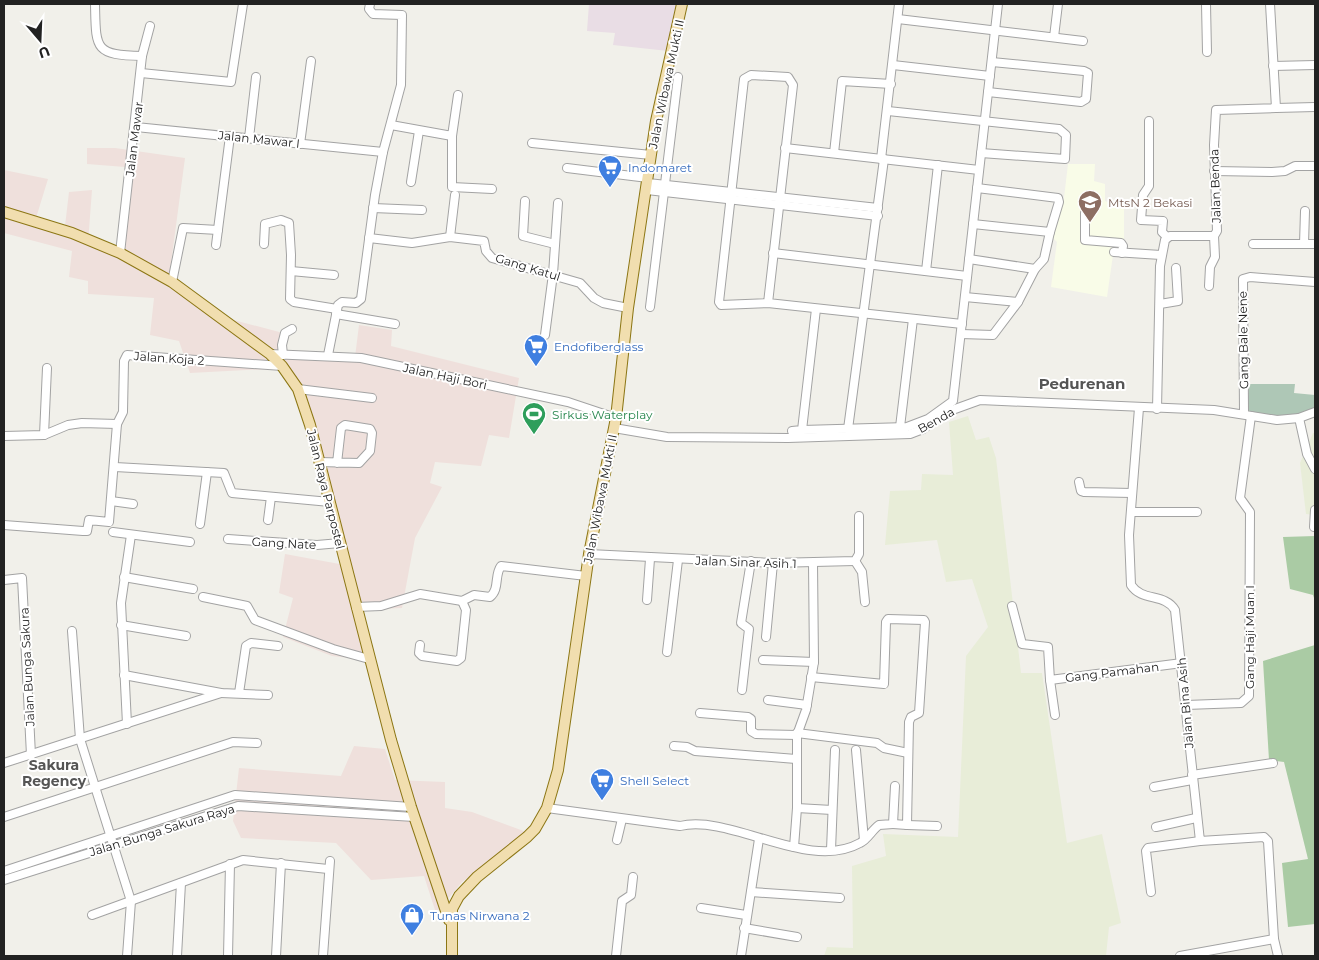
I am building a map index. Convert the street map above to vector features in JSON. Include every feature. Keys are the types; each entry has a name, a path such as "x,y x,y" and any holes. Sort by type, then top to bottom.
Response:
{"main road":[{"name":"Jalan Wibawa Mukti II","path":"452,956 452,909 459,896 477,877 527,837 547,808 561,757 589,554 615,423 628,308 656,121 682,4"},
{"name":"Jalan Raya Parpostel","path":"4,212 72,232 120,253 172,282 270,354 282,366 298,389 330,502 369,659 412,812 451,925"}],"street":[{"path":"95,4 96,34 98,44 103,50 122,55 142,56"},
{"path":"141,73 230,82 243,4"},
{"path":"328,355 339,303 356,303 361,299 373,208 383,152 401,86 402,17 400,13 373,14 369,9 370,4"},
{"path":"848,429 878,212 900,4"},
{"path":"792,431 900,427 924,422 953,401 998,4"},
{"path":"1054,38 1058,4"},
{"path":"1206,4 1207,52"},
{"path":"1270,4 1276,108 1315,107"},
{"path":"898,19 1083,41"},
{"name":"Jalan Mawar","path":"120,253 136,126 142,56 150,26"},
{"path":"300,144 311,60"},
{"path":"988,92 1081,102 1086,99 1088,73 1084,71 992,62"},
{"path":"893,65 990,76"},
{"path":"1273,66 1315,66"},
{"path":"768,303 793,85 788,77 746,76 744,79 730,195 719,302 721,305 768,303 962,324"},
{"path":"249,138 256,77"},
{"path":"650,307 666,188 678,77"},
{"path":"834,153 842,82 891,84"},
{"path":"458,95 452,136 452,187 492,189"},
{"name":"Jalan Benda","path":"1167,238 1214,236 1217,231 1214,171 1216,110 1276,108"},
{"path":"888,111 1059,129 1066,135 1067,156 1060,160 981,152"},
{"path":"1148,121 1149,186 1143,195 1141,220 1163,221 1162,232 1167,238 1161,255 1158,409"},
{"path":"391,125 452,136"},
{"name":"Jalan Mawar I","path":"136,126 383,152"},
{"path":"410,182 420,131"},
{"path":"216,245 230,136"},
{"path":"532,143 651,154"},
{"path":"785,148 979,170"},
{"path":"926,271 938,165"},
{"path":"1214,171 1272,172 1285,171 1295,166 1315,166"},
{"path":"567,168 666,188 878,212"},
{"path":"961,334 993,335 1018,302 1035,269 1044,259 1059,202 1058,198 977,188"},
{"path":"450,237 455,195"},
{"path":"525,201 523,236 555,244"},
{"path":"545,335 553,274 558,203"},
{"path":"373,208 422,210"},
{"path":"1304,244 1305,211"},
{"path":"1085,212 1085,240 1120,243 1123,246 1118,253 1161,255"},
{"path":"264,244 265,224 281,220 289,223 292,300 336,312 395,324"},
{"path":"973,224 1050,232"},
{"path":"172,282 181,230 189,227 218,230"},
{"path":"1209,286 1210,267 1215,257 1214,236"},
{"name":"Gang Katul","path":"370,238 412,243 450,237 484,241 486,251 492,258 580,283 594,298 603,303 628,308"},
{"path":"1253,244 1315,244"},
{"path":"774,253 967,276"},
{"path":"969,260 1035,269"},
{"path":"1160,304 1178,301 1176,268"},
{"path":"291,271 334,275"},
{"name":"Gang Bale Nene","path":"1248,415 1243,279 1250,277 1315,282"},
{"path":"965,297 1018,302"},
{"path":"802,430 816,309"},
{"path":"900,427 913,319"},
{"path":"283,355 285,333 292,329"},
{"name":"Jalan Haji Bori","path":"270,354 328,355 361,358 568,402 615,423"},
{"name":"Jalan Koja 2","path":"117,424 123,412 124,361 127,355 282,366"},
{"path":"44,434 47,368"},
{"path":"298,389 372,398"},
{"name":"Benda","path":"615,423 667,437 788,438 910,434 922,429 944,413 980,400 1248,415 1277,420 1299,418 1315,412"},
{"name":"Jalan Bina Asih","path":"1139,408 1131,512 1131,585 1141,596 1163,600 1172,605 1175,610 1182,663 1196,818 1200,841"},
{"name":"Gang Haji Muan I","path":"1186,705 1241,703 1249,696 1250,512 1240,498 1248,415"},
{"path":"1299,418 1307,454 1315,469"},
{"path":"4,436 44,434 68,425 117,424 115,467 109,522 89,520 87,531 4,525"},
{"path":"319,462 337,463 360,463 367,457 370,451 372,433 370,429 345,425 341,428 337,463"},
{"path":"115,467 224,473 232,493 330,502"},
{"path":"200,524 207,472"},
{"path":"1079,482 1081,491 1084,492 1132,494"},
{"path":"268,520 271,497"},
{"path":"111,501 133,504"},
{"path":"1314,527 1315,510"},
{"path":"1131,512 1197,512"},
{"path":"859,516 859,554 854,561 862,572 866,602"},
{"path":"113,532 190,542"},
{"path":"127,724 121,603 131,535"},
{"name":"Gang Nate","path":"228,539 317,546 340,543"},
{"name":"Jalan Sinar Asih 1","path":"589,554 678,560 750,560 813,563 854,561"},
{"path":"647,600 650,559"},
{"path":"667,652 678,560"},
{"path":"742,690 749,629 741,623 750,560"},
{"path":"766,637 773,562"},
{"path":"794,846 797,808 797,734 807,705 814,662 813,563"},
{"path":"356,608 381,606 420,594 462,601 474,595 486,598 493,594 501,566 586,576"},
{"path":"124,577 193,589"},
{"name":"Jalan Bunga Sakura","path":"4,580 22,578 31,756"},
{"path":"203,597 244,605 249,608 255,620 333,649 369,659"},
{"path":"420,645 419,653 422,656 457,661 461,658 466,610 462,601"},
{"name":"Gang Pamahan","path":"1012,606 1022,644 1048,647 1050,680 1182,663"},
{"path":"811,677 884,684 886,622 888,619 924,620 919,713 911,717 909,722 907,825"},
{"path":"121,624 186,636"},
{"path":"72,631 80,739 131,901 127,956"},
{"path":"239,693 246,646 251,644 278,646"},
{"path":"763,660 814,662"},
{"path":"124,675 221,693 268,694"},
{"path":"1050,680 1055,715"},
{"path":"4,763 31,756 221,693"},
{"path":"768,700 807,705"},
{"path":"700,713 748,717 751,719 751,731 756,734 797,734 877,742 884,748 908,753"},
{"path":"4,816 233,742 257,743"},
{"path":"674,746 687,747 695,751 796,758"},
{"path":"831,850 835,750"},
{"path":"856,750 864,840"},
{"path":"1154,787 1273,763"},
{"path":"893,824 895,786"},
{"name":"Jalan Bunga Sakura Raya","path":"4,872 235,795 334,801 412,812"},
{"path":"252,805 253,795"},
{"path":"333,810 334,801"},
{"name":"Jalan Bunga Sakura Raya","path":"4,880 238,806 412,812"},
{"path":"547,808 680,826 702,823 759,839 816,850 850,847 864,840 879,825 937,826"},
{"path":"797,808 832,810"},
{"path":"1156,827 1196,818"},
{"path":"617,840 622,819"},
{"path":"1151,892 1146,851 1148,848 1200,841 1264,837 1268,841 1274,939 1278,956"},
{"path":"741,956 759,839"},
{"path":"92,915 242,860 281,863 328,870"},
{"path":"323,956 330,860"},
{"path":"276,956 281,863"},
{"path":"228,956 230,864"},
{"path":"616,956 622,901 631,895 633,877"},
{"path":"177,956 181,882"},
{"path":"751,892 840,898"},
{"path":"701,908 746,914"},
{"path":"744,928 797,936"},
{"path":"1180,956 1274,939"}],"shaded area":[{"path":"589,4 676,4 668,51 613,45 615,33 587,31"},
{"path":"87,148 115,148 185,158 169,278 226,318 283,333 285,355 355,357 359,325 392,330 391,346 519,378 509,438 489,435 481,466 435,462 430,483 442,487 415,538 402,608 354,610 367,660 332,656 283,637 293,598 279,593 285,554 345,565 303,395 286,368 190,373 179,341 150,335 154,298 88,294 88,281 69,277 72,251 4,233 4,170 48,179 36,218 65,226 69,192 92,190 88,243 118,254 125,167 87,164"},
{"name":"MtsN 2 Bekasi","path":"1068,164 1095,164 1094,181 1105,184 1105,201 1124,208 1124,240 1115,241 1107,297 1051,287 1057,242 1053,238 1064,198"},
{"path":"1249,384 1295,384 1294,393 1315,395 1315,408 1290,416 1264,415 1247,410"},
{"path":"968,416 976,440 989,437 996,458 1021,673 1042,673 1067,843 1102,834 1121,923 1109,927 1106,956 824,956 827,947 853,948 852,866 886,856 883,834 958,837 966,656 988,627 972,579 946,582 937,540 885,545 890,491 921,490 922,474 953,475 949,422"},
{"path":"1313,433 1315,433 1315,515 1306,514 1300,463"},
{"path":"354,746 385,749 395,780 445,782 445,808 472,812 529,833 462,882 436,913 424,876 371,880 336,843 241,838 233,821 239,768 341,776"}],"green space":[{"path":"1315,536 1315,601 1313,595 1290,589 1283,537"},
{"path":"1315,645 1315,924 1288,927 1282,863 1308,859 1284,762 1269,760 1263,661"}],"place":[{"name":"Indomaret","path":"610,188"},
{"name":"MtsN 2 Bekasi","path":"1090,223"},
{"name":"Endofiberglass","path":"536,367"},
{"name":"Sirkus Waterplay","path":"534,435"},
{"name":"Shell Select","path":"602,801"},
{"name":"Tunas Nirwana 2","path":"412,936"}],"district":[{"name":"Pedurenan","path":"1082,383"},
{"name":"Sakura Regency","path":"54,774"}]}
